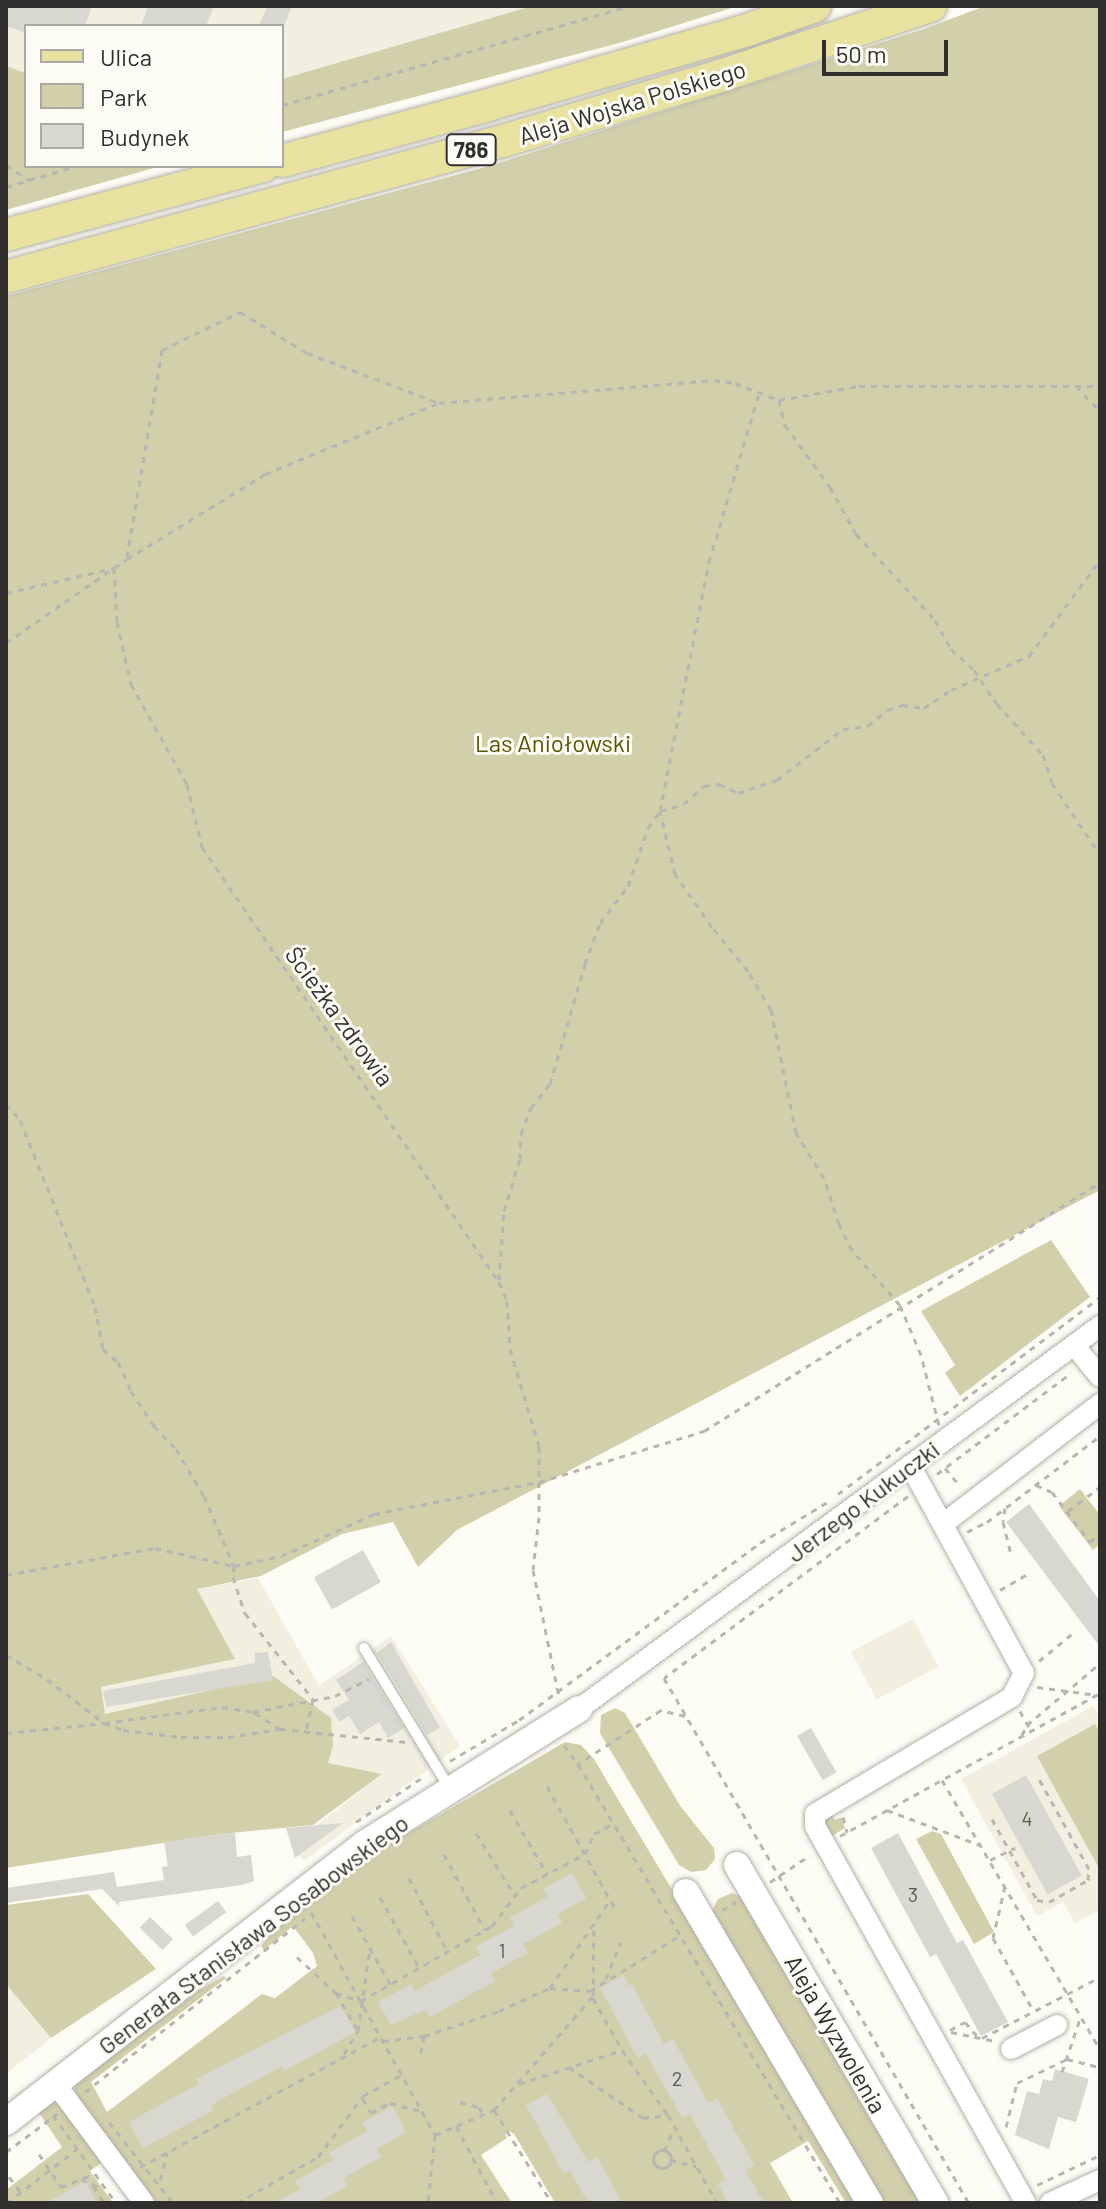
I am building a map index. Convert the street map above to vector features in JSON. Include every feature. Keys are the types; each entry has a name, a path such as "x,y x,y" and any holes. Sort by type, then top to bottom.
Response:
{"main road":[{"name":"Aleja Wojska Polskiego","path":"284,160 549,88 747,30 815,6"},
{"name":"Aleja Wojska Polskiego","path":"6,277 503,141 720,76 931,6"},
{"path":"6,235 256,168"}],"street":[{"name":"Jerzego Kukuczki","path":"626,1676 948,1438 1087,1361 1100,1326"},
{"path":"947,1532 972,1502 1100,1404"},
{"path":"910,1465 1021,1679 1012,1697 815,1814 815,1826 1023,2198"},
{"name":"Generała Stanisława Sosabowskiego","path":"6,2122 55,2100 342,1860 444,1779 579,1709 626,1676"},
{"name":"Aleja Wyzwolenia","path":"737,1865 935,2203"},
{"path":"686,1892 870,2203"},
{"path":"1011,2049 1057,2025"},
{"path":"55,2100 144,2203"},
{"path":"1050,2203 1100,2180"}],"lane":[{"path":"364,1648 444,1779"}],"path":[{"path":"284,104 630,6"},
{"path":"6,165 29,180"},
{"path":"6,187 69,168"},
{"path":"127,559 162,350 240,312 307,353 439,403"},
{"path":"6,643 127,559 265,474 439,403 714,380 760,390 779,400 859,386 1100,386"},
{"path":"1076,386 1100,411"},
{"path":"499,1282 504,1211 520,1159 521,1134 531,1108 550,1084 600,923 628,886 648,828 660,811 709,562 760,390"},
{"path":"779,400 785,425 830,487 856,534 935,620 951,649 1043,755 1052,783 1100,855"},
{"path":"660,811 684,804 704,786 719,784 738,793 777,780 843,729 868,726 887,710 902,705 924,708 951,690 1029,656 1100,560"},
{"path":"6,593 114,568"},
{"name":"Ścieżka zdrowia","path":"114,568 117,622 131,684 187,784 202,847 499,1282 507,1301 510,1349 539,1446 539,1517 533,1570 558,1692"},
{"path":"660,811 675,874 748,971 771,1010 796,1133 824,1178 839,1224 852,1250 900,1305 921,1355 935,1419 948,1438"},
{"path":"6,1104 20,1120 95,1307 103,1349 118,1362 131,1391 154,1426 176,1449 204,1496 234,1566 233,1577 245,1613 313,1699 306,1733"},
{"path":"6,1575 155,1548 234,1566 281,1556 374,1514 539,1482 704,1431 900,1305 1100,1183"},
{"path":"347,1829 444,1779 760,1543 829,1501 1100,1297"},
{"path":"969,2203 664,1678 1087,1361"},
{"path":"947,1532 1005,1508 1100,1436"},
{"path":"945,1468 972,1502"},
{"path":"1036,1485 1052,1492 1090,1542 1100,1534"},
{"path":"1067,1512 1100,1487"},
{"path":"1005,1508 1003,1522 1010,1551"},
{"path":"1021,1679 1073,1633"},
{"path":"6,1655 47,1679 104,1723 123,1730 181,1737 228,1737 280,1729 328,1732 380,1742 421,1742"},
{"path":"1020,1737 1027,1725 1098,1665"},
{"path":"6,1733 222,1707 253,1712 335,1696 379,1673"},
{"path":"1021,1679 1066,1691 1098,1694"},
{"path":"435,2135 494,2110 606,1979 704,1922 825,1845 1098,1694"},
{"path":"253,1712 280,1729"},
{"path":"554,1752 566,1744 578,1764"},
{"path":"992,1819 1012,1849 1037,1900 1049,1902 1088,1880 1089,1869 1038,1777"},
{"path":"942,1780 1100,2049"},
{"path":"547,1786 614,1907"},
{"path":"510,1810 547,1874"},
{"path":"887,1810 980,1845"},
{"path":"336,1993 361,2001 485,1930 521,1888 585,1854 594,1834 614,1823"},
{"path":"476,1833 515,1896"},
{"path":"990,1860 1012,1849"},
{"path":"444,1854 485,1930"},
{"path":"409,1878 447,1951"},
{"path":"1005,1886 993,1938 1033,2010"},
{"path":"380,1897 419,1968"},
{"path":"123,2177 382,2039 424,2036 499,2011 550,1988 610,1900"},
{"path":"6,2152 55,2100 320,1904"},
{"path":"311,1913 435,2135 428,2203"},
{"path":"352,1916 390,1984"},
{"path":"594,1924 592,1994 622,2050 668,2115 715,2203"},
{"path":"606,1979 621,1942"},
{"path":"342,2058 358,2031 370,1948"},
{"path":"297,1957 336,1993 358,2031"},
{"path":"981,2038 1063,1993 1068,1994 1100,1977"},
{"path":"550,1988 592,1994"},
{"path":"1062,2072 1081,2016"},
{"path":"981,2038 965,2022 947,2031 988,2040"},
{"path":"421,2053 424,2036"},
{"path":"517,2084 622,2050"},
{"path":"1004,2134 1017,2083 1067,2059 1100,2067"},
{"path":"569,2067 643,2118 668,2115"},
{"path":"237,2203 318,2157 362,2098 402,2074"},
{"path":"362,2098 371,2113 390,2103 423,2112"},
{"path":"55,2100 77,2149 114,2202"},
{"path":"460,2102 479,2107 483,2115"},
{"path":"494,2110 552,2203"},
{"path":"107,2120 173,2203"},
{"path":"456,2126 497,2203"},
{"path":"670,2160 662,2168 655,2164 654,2156 664,2151 675,2128"},
{"path":"7,2203 77,2149"},
{"path":"664,2151 670,2160 696,2166"},
{"path":"160,2183 167,2153"},
{"path":"39,2154 61,2187 94,2174"},
{"path":"1023,2198 1100,2155"},
{"path":"9,2177 21,2192"},
{"path":"81,2179 106,2190"},
{"path":"93,2185 104,2203"}],"shaded area":[{"path":"6,6 532,6 284,78 284,24 24,24 24,72 6,66"},
{"path":"258,1578 319,1686 391,1636 460,1746 304,1861 292,1845 382,1774 327,1763 273,1676 105,1714 101,1687 235,1659 197,1589"},
{"path":"913,1619 938,1667 877,1700 851,1652"},
{"path":"1093,1706 1100,1718 1100,1910 1075,1923 1063,1902 1037,1916 961,1779"},
{"path":"6,1984 51,2038 6,2074"}],"green space":[{"path":"532,6 738,6 623,42 284,131 284,78"},
{"name":"Las Aniołowski","path":"985,6 1100,6 1100,1190 457,1530 418,1567 393,1522 342,1534 261,1576 197,1589 235,1659 101,1687 105,1714 273,1676 331,1718 333,1746 328,1763 382,1774 313,1825 220,1834 6,1868 6,296 489,166 924,29"},
{"path":"6,66 24,72 24,168 154,168 6,210"},
{"path":"1051,1240 1090,1297 960,1396 945,1373 955,1365 921,1311"},
{"path":"1080,1489 1100,1515 1100,1544 1093,1550 1059,1506"},
{"path":"615,1708 625,1713 681,1807 714,1848 715,1859 706,1870 691,1872 679,1865 600,1733 601,1715"},
{"path":"1095,1724 1100,1733 1100,1870 1037,1756"},
{"path":"565,1742 581,1745 594,1759 859,2203 846,2203 808,2141 770,2163 793,2203 555,2203 514,2134 509,2131 505,2134 507,2138 481,2155 512,2203 152,2203 75,2093 75,2084 179,2002 224,1976 226,1978 91,2082 107,2112 262,1994 275,1998 317,1966 313,1953 293,1926 264,1950 261,1946 288,1915 350,1867"},
{"path":"829,1811 835,1820 841,1817 845,1828 830,1837 825,1824"},
{"path":"932,1831 941,1834 994,1932 974,1944 916,1839"},
{"path":"732,1893 746,1899 925,2203 881,2203 711,1912 718,1899"},
{"path":"88,1894 156,1969 51,2038 6,1984 6,1905"},
{"path":"52,2101 58,2103 102,2162 90,2171 113,2203 6,2203 6,2190 62,2147 37,2110"}],"building":[{"path":"6,6 92,6 86,24 24,24 24,32 6,26"},
{"path":"148,6 214,6 207,24 142,24"},
{"path":"267,6 292,6 284,26 260,24"},
{"path":"1029,1504 1100,1601 1100,1647 1006,1522"},
{"path":"363,1550 381,1582 332,1610 314,1577"},
{"path":"391,1642 440,1728 427,1735 377,1653"},
{"path":"268,1652 273,1680 106,1707 103,1691 255,1663 255,1653"},
{"path":"363,1662 404,1728 388,1738 379,1722 360,1734 349,1716 339,1722 332,1710 349,1700 336,1680"},
{"path":"811,1728 836,1772 823,1780 797,1736"},
{"path":"1026,1775 1082,1876 1048,1894 992,1794"},
{"path":"343,1823 295,1858 286,1828"},
{"path":"235,1832 237,1857 251,1855 254,1881 242,1885 119,1902 119,1906 102,1889 6,1903 6,1888 114,1872 117,1887 164,1880 162,1867 168,1866 164,1842"},
{"path":"898,1833 957,1943 963,1940 1008,2022 981,2036 936,1954 930,1957 871,1848"},
{"path":"572,1873 586,1898 557,1914 562,1923 523,1944 528,1953 491,1973 495,1981 430,2017 425,2010 391,2025 378,2002 411,1984 415,1991 480,1955 475,1947 514,1926 510,1918 547,1897 543,1889"},
{"path":"218,1901 226,1912 193,1936 185,1925"},
{"path":"150,1917 173,1939 163,1950 140,1928"},
{"path":"623,1975 629,1986 632,1984 664,2044 673,2039 708,2103 717,2098 754,2165 745,2170 764,2203 728,2203 718,2184 726,2180 690,2114 682,2118 646,2053 638,2058 600,1988"},
{"path":"341,2006 355,2032 284,2071 282,2066 211,2105 214,2110 143,2148 129,2122 199,2084 196,2079"},
{"path":"1055,2069 1089,2079 1076,2122 1058,2117 1049,2149 1015,2135 1027,2091 1039,2094 1043,2079 1052,2081"},
{"path":"547,2094 588,2162 597,2157 622,2203 588,2203 570,2170 564,2174 526,2105"},
{"path":"392,2106 406,2132 377,2149 381,2157 343,2178 347,2186 317,2203 275,2203 300,2189 295,2181 333,2160 329,2153 367,2131 362,2123"},
{"path":"85,2181 97,2203 46,2203"}]}
